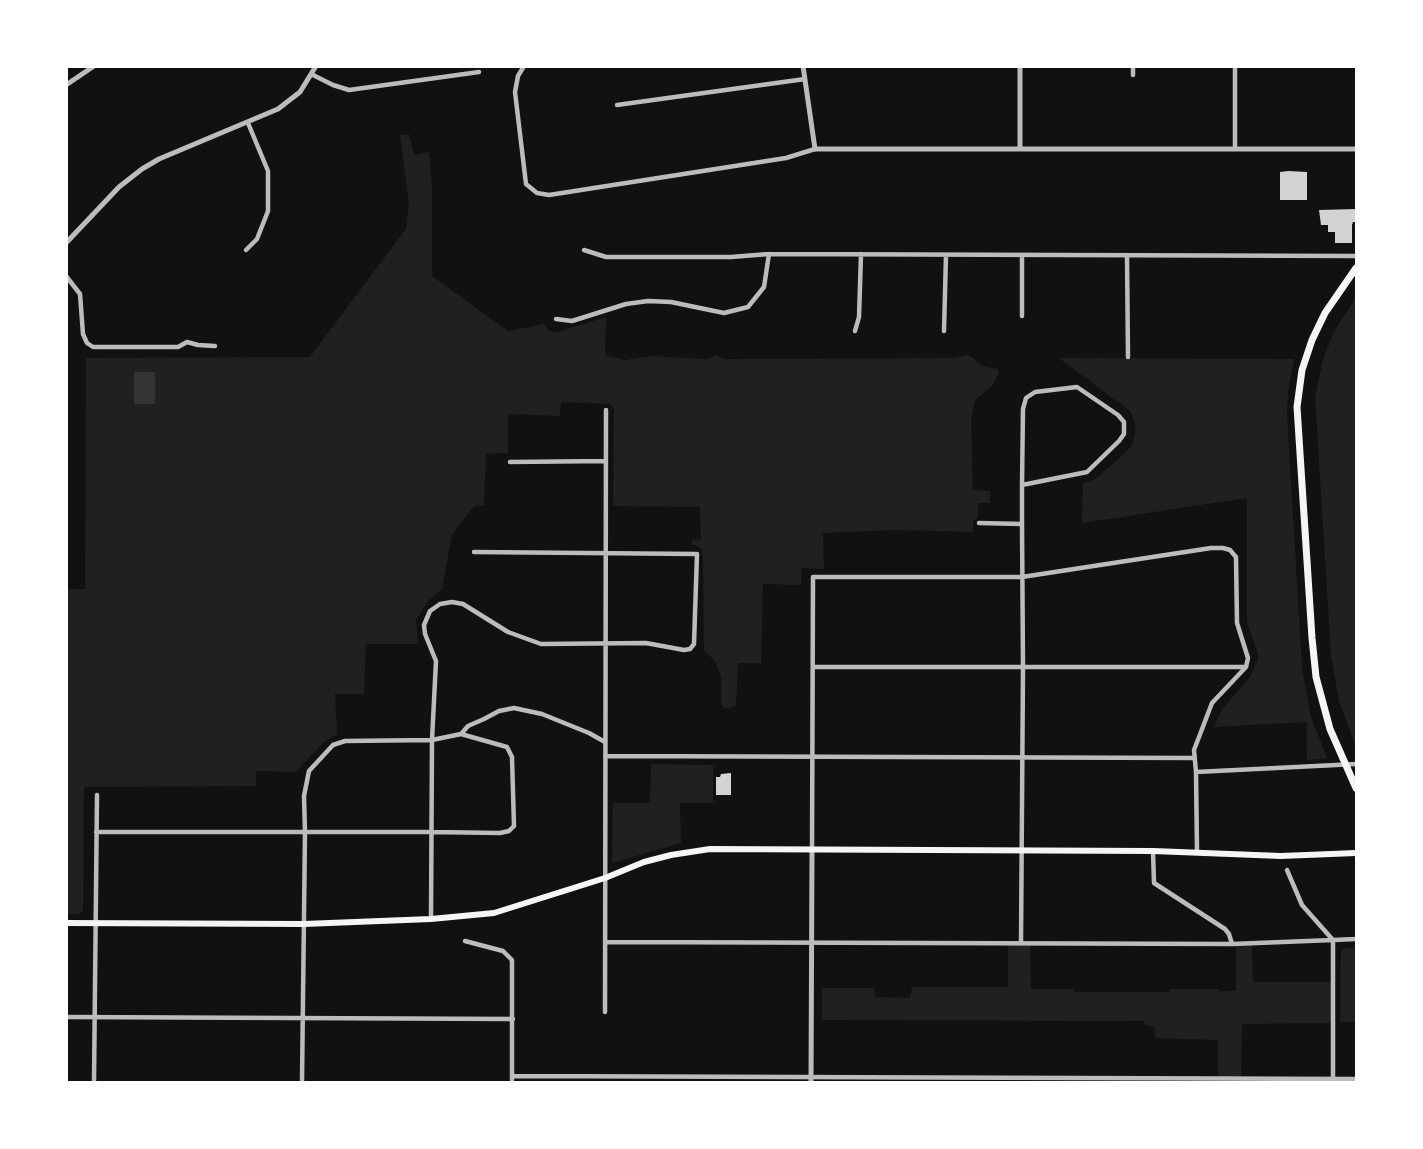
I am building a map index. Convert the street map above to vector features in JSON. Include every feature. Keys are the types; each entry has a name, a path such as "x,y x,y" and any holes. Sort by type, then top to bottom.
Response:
{"main road":[{"path":"1356,268 1325,313 1311,340 1302,370 1297,407 1315,669 1330,729 1356,788"},
{"path":"66,923 304,924 431,919 494,913 605,878 644,862 691,851 733,848 1153,851 1281,856 1356,853"}],"street":[{"path":"66,85 94,66"},
{"path":"66,243 120,187 142,169 182,149 248,123 290,101 313,75 316,66"},
{"path":"524,66 514,92 526,184 537,193 549,195 786,159 815,149 1356,149"},
{"path":"803,66 815,149"},
{"path":"1020,66 1020,149"},
{"path":"1133,66 1133,75"},
{"path":"1235,66 1235,149"},
{"path":"313,75 333,86 349,90 479,72"},
{"path":"617,105 805,79"},
{"path":"246,250 257,239 268,211 268,171 248,123"},
{"path":"584,250 606,257 731,257 769,254 1356,256"},
{"path":"556,319 572,321 626,304 648,301 671,302 724,313 748,307 764,286 769,254"},
{"path":"855,331 859,317 861,254"},
{"path":"944,331 946,255"},
{"path":"1022,255 1023,316"},
{"path":"1127,255 1128,357"},
{"path":"66,276 80,294 83,334 87,343 93,347 177,347 187,342 215,346"},
{"path":"1021,943 1023,668 1022,485 1023,409 1028,396 1035,392 1077,387 1124,422 1124,434 1084,474 1022,485"},
{"path":"605,1012 606,410"},
{"path":"510,462 606,461"},
{"path":"979,523 1022,524"},
{"path":"811,1080 812,580 817,576 1023,577 1212,548 1230,550 1236,557 1237,623 1248,658 1247,667 1212,703 1194,750 1197,852"},
{"path":"431,919 432,740 436,661 424,625 430,611 440,604 452,601 476,610 508,632 541,644 646,643 684,650 690,649 694,644 697,554 474,552"},
{"path":"813,667 1247,667"},
{"path":"461,734 468,726 499,711 513,708 542,714 606,743"},
{"path":"96,832 305,832 432,832 500,834 509,831 514,825 514,776 512,757 507,747 461,734 432,740 345,741 333,745 309,771 305,784 305,832 304,924 302,1019 302,1083"},
{"path":"605,756 1193,758"},
{"path":"1196,772 1356,764"},
{"path":"94,1083 97,795"},
{"path":"1153,851 1154,883 1225,929 1232,944"},
{"path":"1287,870 1302,905 1333,940 1333,1078"},
{"path":"605,942 1232,944 1356,939"},
{"path":"465,941 503,951 512,960 512,1079 1356,1079"},
{"path":"66,1017 513,1019"}],"shaded area":[{"path":"409,134 414,155 429,152 432,187 432,276 508,331 544,324 549,331 558,332 606,317 605,355 625,360 650,356 707,359 716,355 724,359 955,358 967,355 985,367 998,369 993,385 975,400 971,419 973,490 990,491 990,503 978,503 978,517 973,521 973,532 897,530 823,533 824,569 801,568 801,585 763,584 761,663 738,663 736,705 725,708 721,704 721,677 715,661 704,650 703,555 701,548 692,544 692,540 701,539 700,507 613,506 614,409 610,404 561,402 560,416 508,414 508,453 486,454 484,505 474,506 452,535 442,589 427,602 416,620 418,644 366,644 364,694 335,694 337,734 322,744 296,772 256,771 256,786 84,787 83,911 67,914 66,589 85,589 86,358 310,357 406,229 409,203 400,135"},
{"path":"1356,297 1356,747 1339,701 1331,656 1315,397 1323,359 1335,330"},
{"path":"1059,358 1294,359 1287,415 1302,668 1311,717 1327,758 1307,760 1307,722 1214,727 1222,709 1251,676 1258,659 1247,622 1247,498 1082,523 1083,483 1096,479 1127,451 1133,443 1136,426 1131,412"},
{"path":"134,372 155,372 155,404 134,404"},
{"path":"651,764 713,765 713,803 680,803 681,843 612,863 613,803 650,803"},
{"path":"1008,944 1030,944 1031,989 1073,989 1074,992 1169,992 1170,989 1236,991 1236,945 1252,945 1253,982 1331,982 1331,1023 1242,1024 1241,1077 1218,1077 1218,1040 1155,1038 1155,1027 1144,1025 1144,1021 822,1020 822,988 874,988 875,997 910,998 912,987 1008,987"},
{"path":"1356,947 1356,1022 1340,1022 1341,951 1344,948"}],"building":[{"path":"1280,172 1307,172 1307,200 1280,200"},
{"path":"1356,209 1356,222 1352,225 1352,243 1335,243 1335,232 1328,232 1328,225 1321,225 1319,210"},
{"path":"731,773 731,795 716,795 716,777"}]}
